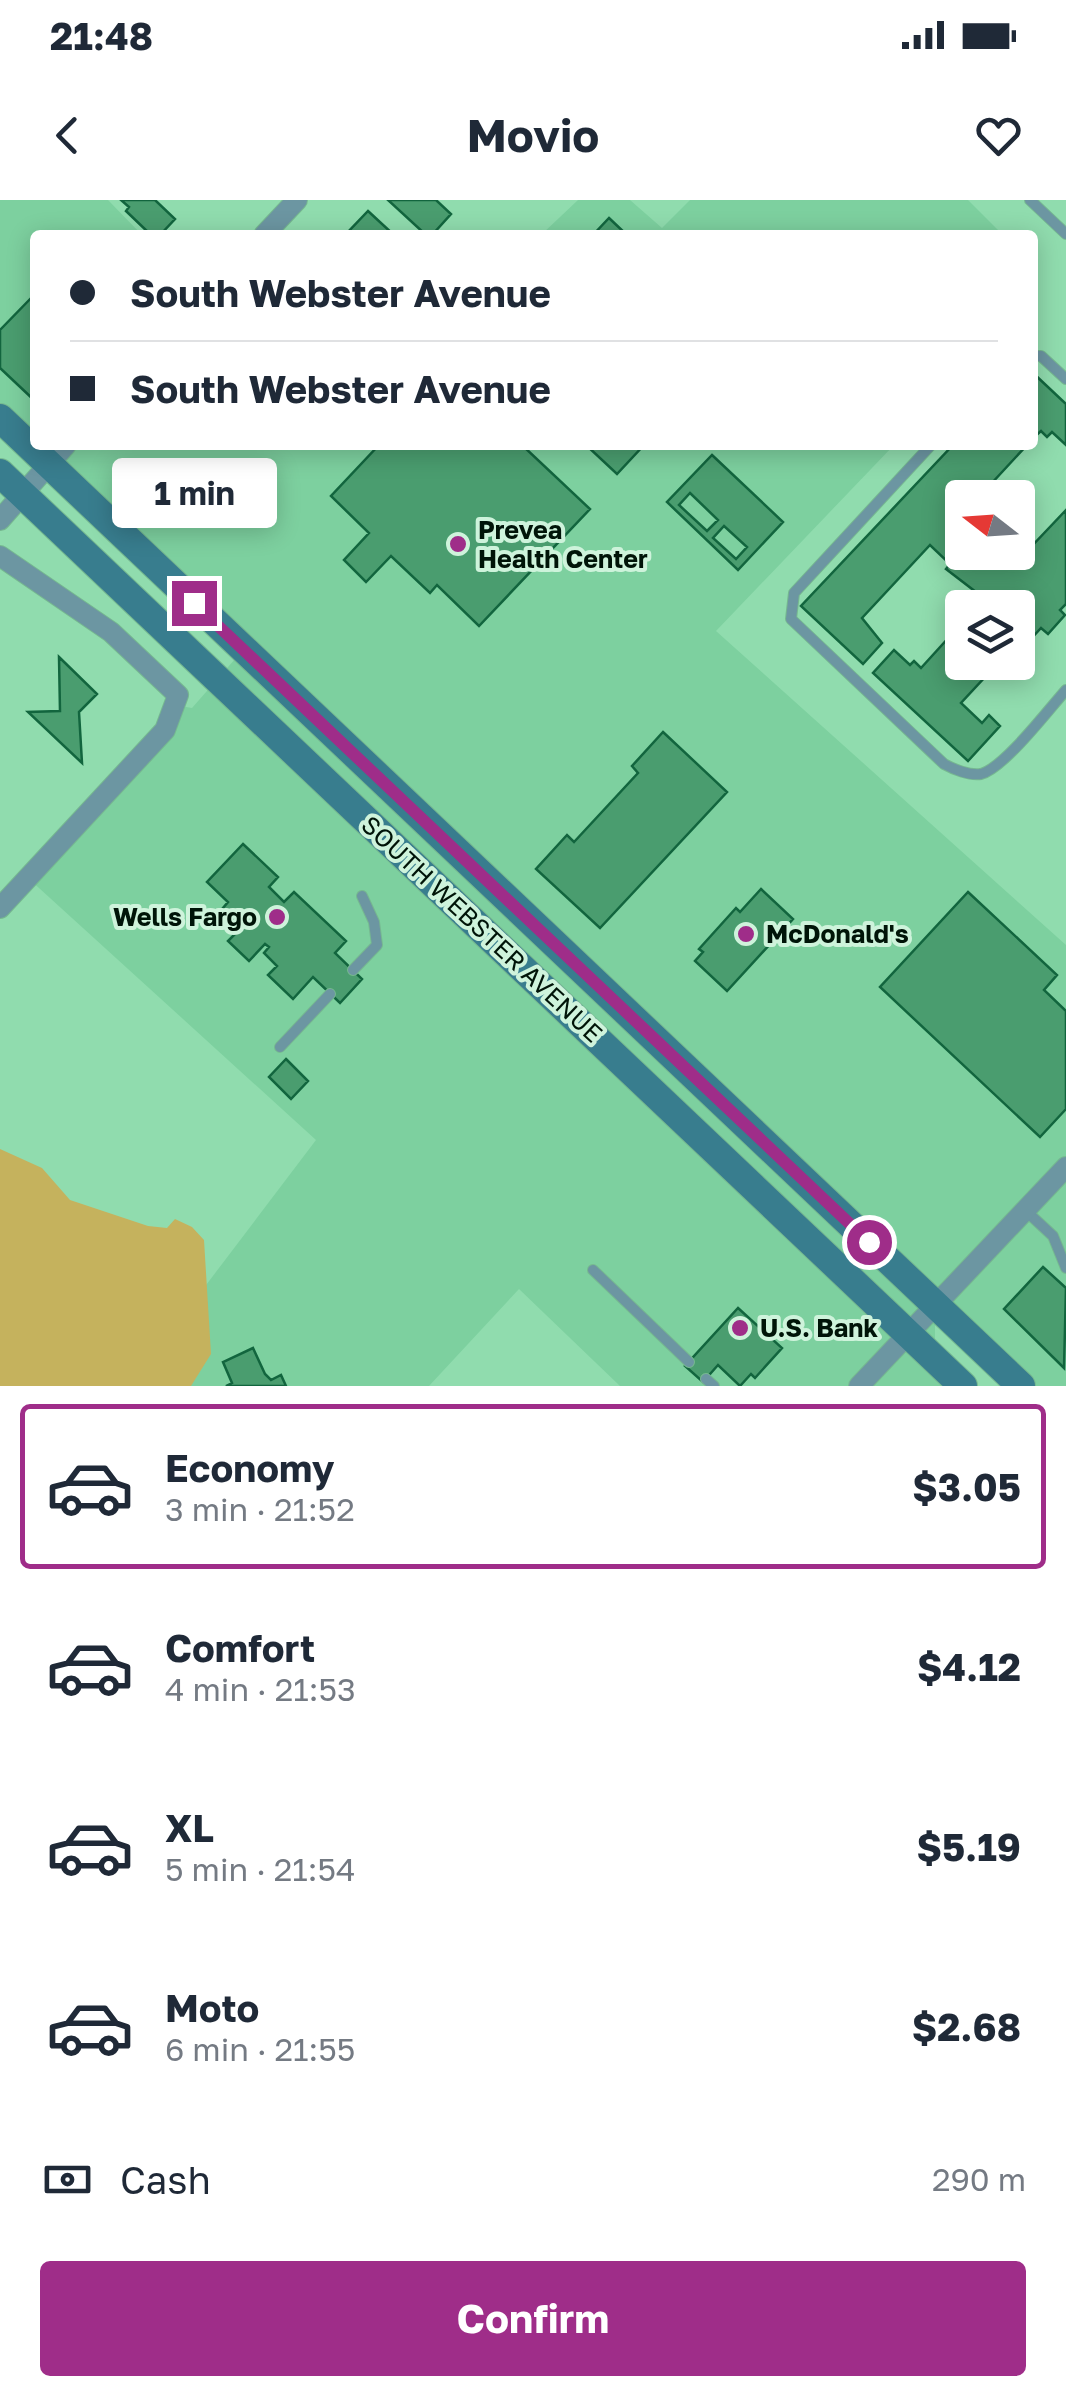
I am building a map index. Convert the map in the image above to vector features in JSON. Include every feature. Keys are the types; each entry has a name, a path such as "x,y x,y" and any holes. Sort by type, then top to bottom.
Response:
{"main road":[{"name":"SOUTH WEBSTER AVENUE","path":"0,418 30,437"},
{"name":"SOUTH WEBSTER AVENUE","path":"57,455 1021,1386"},
{"name":"SOUTH WEBSTER AVENUE","path":"0,473 964,1386"}],"street":[{"path":"269,230 297,200"},
{"path":"0,520 57,455"},
{"path":"0,556 111,632 178,695 165,730 0,908"},
{"path":"859,1386 1026,1210 1063,1177"}],"lane":[{"path":"1030,200 1066,234"},
{"path":"1038,356 1066,379"},
{"path":"926,450 794,593 791,620 944,764 961,771 979,774 997,764 1066,690"},
{"path":"353,970 378,944 374,922 362,896"},
{"path":"280,1047 330,994"},
{"path":"1026,1210 1053,1236 1066,1242"},
{"path":"1053,1236 1066,1268"},
{"path":"593,1270 688,1362"}],"shaded area":[{"path":"0,200 108,200 137,230 30,230 30,447 0,418"},
{"path":"578,200 630,200 662,228 690,200 968,200 998,230 546,230"},
{"path":"34,450 889,450 716,631 1066,945 1066,1386 1021,1386 935,1307 935,1358 963,1386 620,1386 519,1289 429,1386 157,1386 147,1363 316,1140 28,878 174,705 192,708 243,650"},
{"path":"0,1149 42,1168 70,1200 148,1226 167,1228 175,1219 192,1227 204,1240 211,1354 191,1386 0,1386"}],"building":[{"path":"121,200 155,200 175,219 165,230 146,230 126,211 129,207"},
{"path":"388,200 436,200 451,214 437,230 421,230"},
{"path":"368,211 389,230 350,230"},
{"path":"609,218 622,230 598,230"},
{"path":"30,299 30,396 0,368 0,330"},
{"path":"1038,378 1066,404 1066,445 1052,432 1047,437 1041,431 1038,434"},
{"name":"Prevea Health Center","path":"374,450 527,450 590,509 479,626 437,585 430,593 391,556 366,582 344,560 369,533 331,496"},
{"name":"Prevea Health Center","path":"591,450 639,450 617,474"},
{"path":"948,450 1022,450 995,480 945,480 945,559 930,545 862,618 882,643 863,664 801,606"},
{"path":"712,455 783,522 738,570 667,502","holes":["690,493 718,520 707,531 679,505","724,526 747,547 736,559 713,538"]},
{"path":"1066,510 1066,604 1060,610 1065,615 1048,634 1041,628 1035,634 1035,590 973,590 947,570 1035,570 1035,543"},
{"path":"945,642 945,680 982,680 961,703 982,723 989,715 1000,726 968,761 873,673 894,650 910,665 914,661 921,668"},
{"path":"59,657 97,694 79,712 82,763 28,712 60,711"},
{"path":"663,732 727,792 600,928 536,869 567,835 574,842 638,773 632,766"},
{"name":"Wells Fargo","path":"243,844 278,877 269,887 284,902 294,892 346,941 335,953 362,979 340,1003 313,977 293,999 268,975 277,966 264,953 269,947 265,944 249,961 228,941 242,927 223,908 228,902 207,882"},
{"name":"McDonald's","path":"761,889 793,919 727,991 695,961 703,952 699,949 736,908 740,912"},
{"path":"968,892 1057,975 1044,990 1066,1011 1066,1109 1040,1137 880,987"},
{"path":"286,1059 308,1081 291,1099 269,1077"},
{"path":"1043,1267 1066,1288 1064,1368 1004,1309"},
{"name":"U.S. Bank","path":"738,1308 782,1348 755,1378 751,1374 740,1386 718,1365 703,1382 685,1366"},
{"path":"253,1348 265,1374 271,1380 281,1375 286,1386 226,1386 232,1383 223,1362"}],"place":[{"name":"Prevea Health Center","path":"458,544"},
{"name":"Wells Fargo","path":"277,917"},
{"name":"McDonald's","path":"746,934"},
{"name":"U.S. Bank","path":"740,1328"}],"route":[{"path":"194,603 869,1242"}]}
